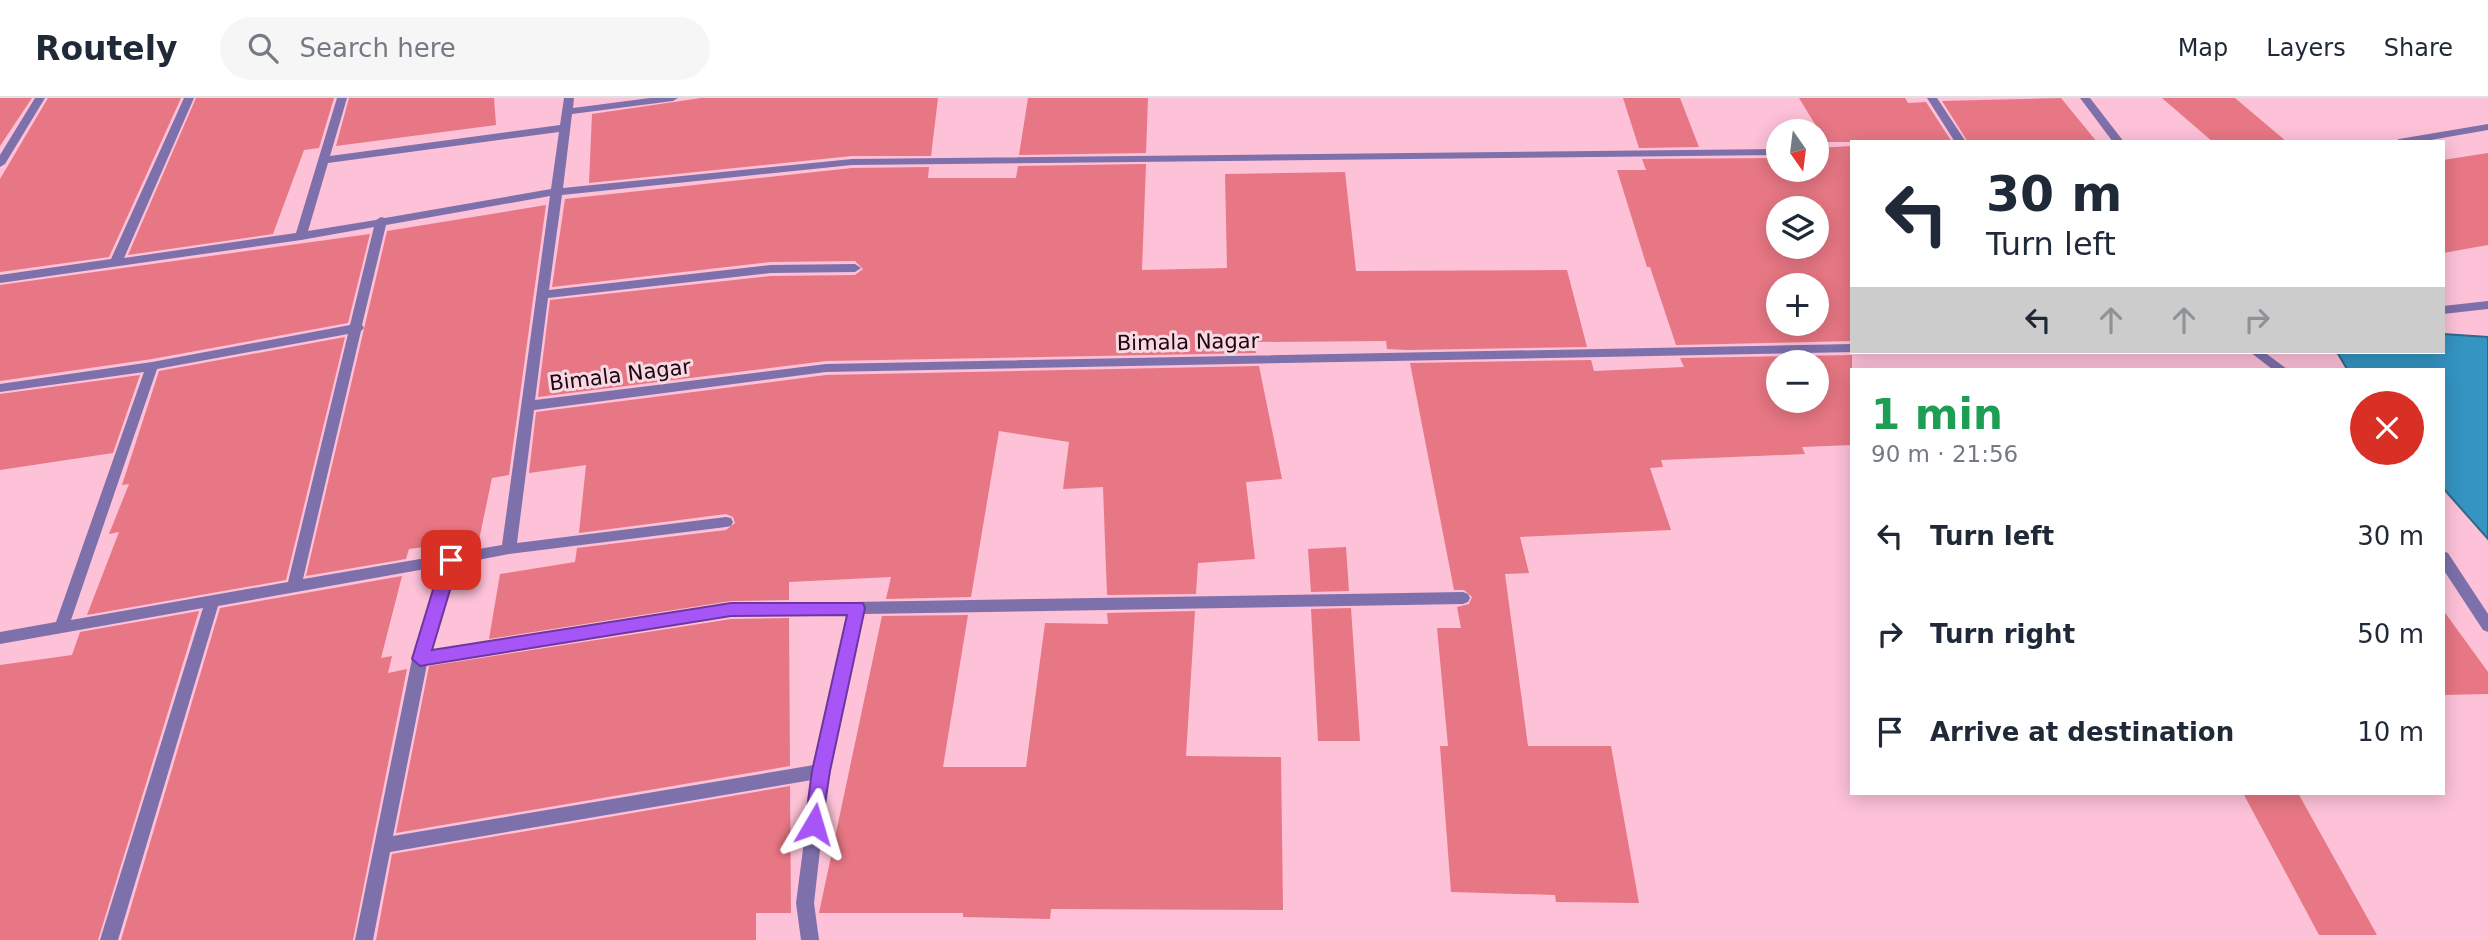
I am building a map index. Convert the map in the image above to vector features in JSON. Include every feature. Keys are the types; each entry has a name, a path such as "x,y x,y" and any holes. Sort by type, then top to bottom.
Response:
{"street":[{"path":"0,164 40,98"},
{"path":"116,262 189,98"},
{"path":"302,236 342,98"},
{"path":"509,549 569,98"},
{"path":"567,112 673,98"},
{"path":"1932,98 1960,140"},
{"path":"2085,98 2117,140"},
{"path":"2411,140 2488,127"},
{"path":"325,160 564,128"},
{"path":"0,279 302,236 555,192 852,162 1766,152"},
{"path":"294,587 382,220"},
{"path":"542,295 771,269 855,268"},
{"path":"2445,310 2488,305"},
{"path":"0,388 152,366 358,328"},
{"name":"Bimala Nagar","path":"527,406 826,368 1850,348"},
{"path":"2259,354 2280,368"},
{"path":"61,628 152,366"},
{"path":"0,638 509,549 726,522"},
{"path":"364,940 420,659 451,560"},
{"path":"2445,560 2488,626"},
{"path":"420,659 731,610 1463,598"},
{"path":"109,940 212,602"},
{"path":"810,940 804,903 821,771 857,608"},
{"path":"385,845 821,771"}],"water":[{"path":"2445,334 2488,337 2488,539 2445,490 2445,368 2346,368 2338,354 2445,354"}],"building":[{"path":"0,98 32,98 0,146"},
{"path":"48,98 181,98 109,257 0,272 0,179"},
{"path":"196,98 334,98 319,148 304,150 273,234 128,255"},
{"path":"349,98 494,98 496,125 336,146"},
{"path":"701,98 938,98 931,156 852,156 589,183 592,114"},
{"path":"1028,98 1148,98 1146,153 1019,155"},
{"path":"1623,98 1680,98 1699,147 1639,148"},
{"path":"1799,98 1905,98 1908,103 1926,102 1951,140 1850,140 1829,142 1829,119 1812,119"},
{"path":"2061,98 2095,140 1967,140 1942,101"},
{"path":"2162,98 2235,98 2285,140 2211,140"},
{"path":"1850,146 1850,341 1676,345 1650,267 1647,267 1617,170 1646,170 1642,159 1766,158 1766,182 1829,182 1829,147"},
{"path":"2488,153 2488,245 2445,253 2445,160"},
{"path":"1146,164 1142,270 1227,268 1225,174 1345,172 1356,271 1567,270 1587,347 1407,350 1387,349 1386,341 1254,342 1256,353 826,361 538,397 550,300 771,276 855,275 863,269 855,261 771,262 552,287 565,199 852,168 929,167 928,178 1016,178 1018,166"},
{"path":"546,205 509,475 492,478 479,540 409,549 406,559 306,576 387,231"},
{"path":"370,234 348,323 152,359 0,381 0,285"},
{"path":"345,337 286,580 87,615 119,532 109,534 129,484 122,485 159,371"},
{"path":"1829,355 1852,355 1850,445 1802,447 1805,454 1661,460 1663,467 1650,468 1671,530 1520,537 1529,573 1505,574 1528,746 1611,746 1639,903 1556,902 1555,895 1451,892 1440,746 1448,746 1437,628 1461,628 1457,607 1469,604 1472,597 1464,590 1454,590 1410,363 1591,360 1594,371 1684,367 1680,358 1766,356 1766,413 1829,413"},
{"path":"1259,366 1282,479 1246,482 1255,559 1198,563 1196,594 1107,595 1103,487 1063,489 1069,442 999,431 971,597 886,599 891,577 789,582 789,600 731,601 489,639 500,574 575,562 577,548 726,530 735,523 733,517 726,514 579,533 586,465 529,473 536,412 826,375"},
{"path":"140,375 113,453 0,470 0,394"},
{"path":"1346,547 1349,591 1311,592 1308,549"},
{"path":"402,576 381,658 392,656 388,673 407,669 353,940 121,940 220,608"},
{"path":"1351,608 1360,741 1318,741 1311,609"},
{"path":"199,611 98,940 0,940 0,665 72,655 80,632"},
{"path":"1195,611 1186,756 1281,757 1283,910 1051,909 1050,919 963,917 963,913 819,913 882,616 968,615 943,767 1026,767 1045,623 1108,624 1107,613"},
{"path":"2445,613 2488,672 2488,694 2445,695"},
{"path":"789,618 790,766 396,833 429,666 731,619"},
{"path":"790,786 791,913 756,913 756,940 376,940 392,854"},
{"path":"2244,795 2299,795 2377,935 2319,935"}],"route":[{"path":"451,560 420,659 731,610 857,608 821,771 814,824"}]}
